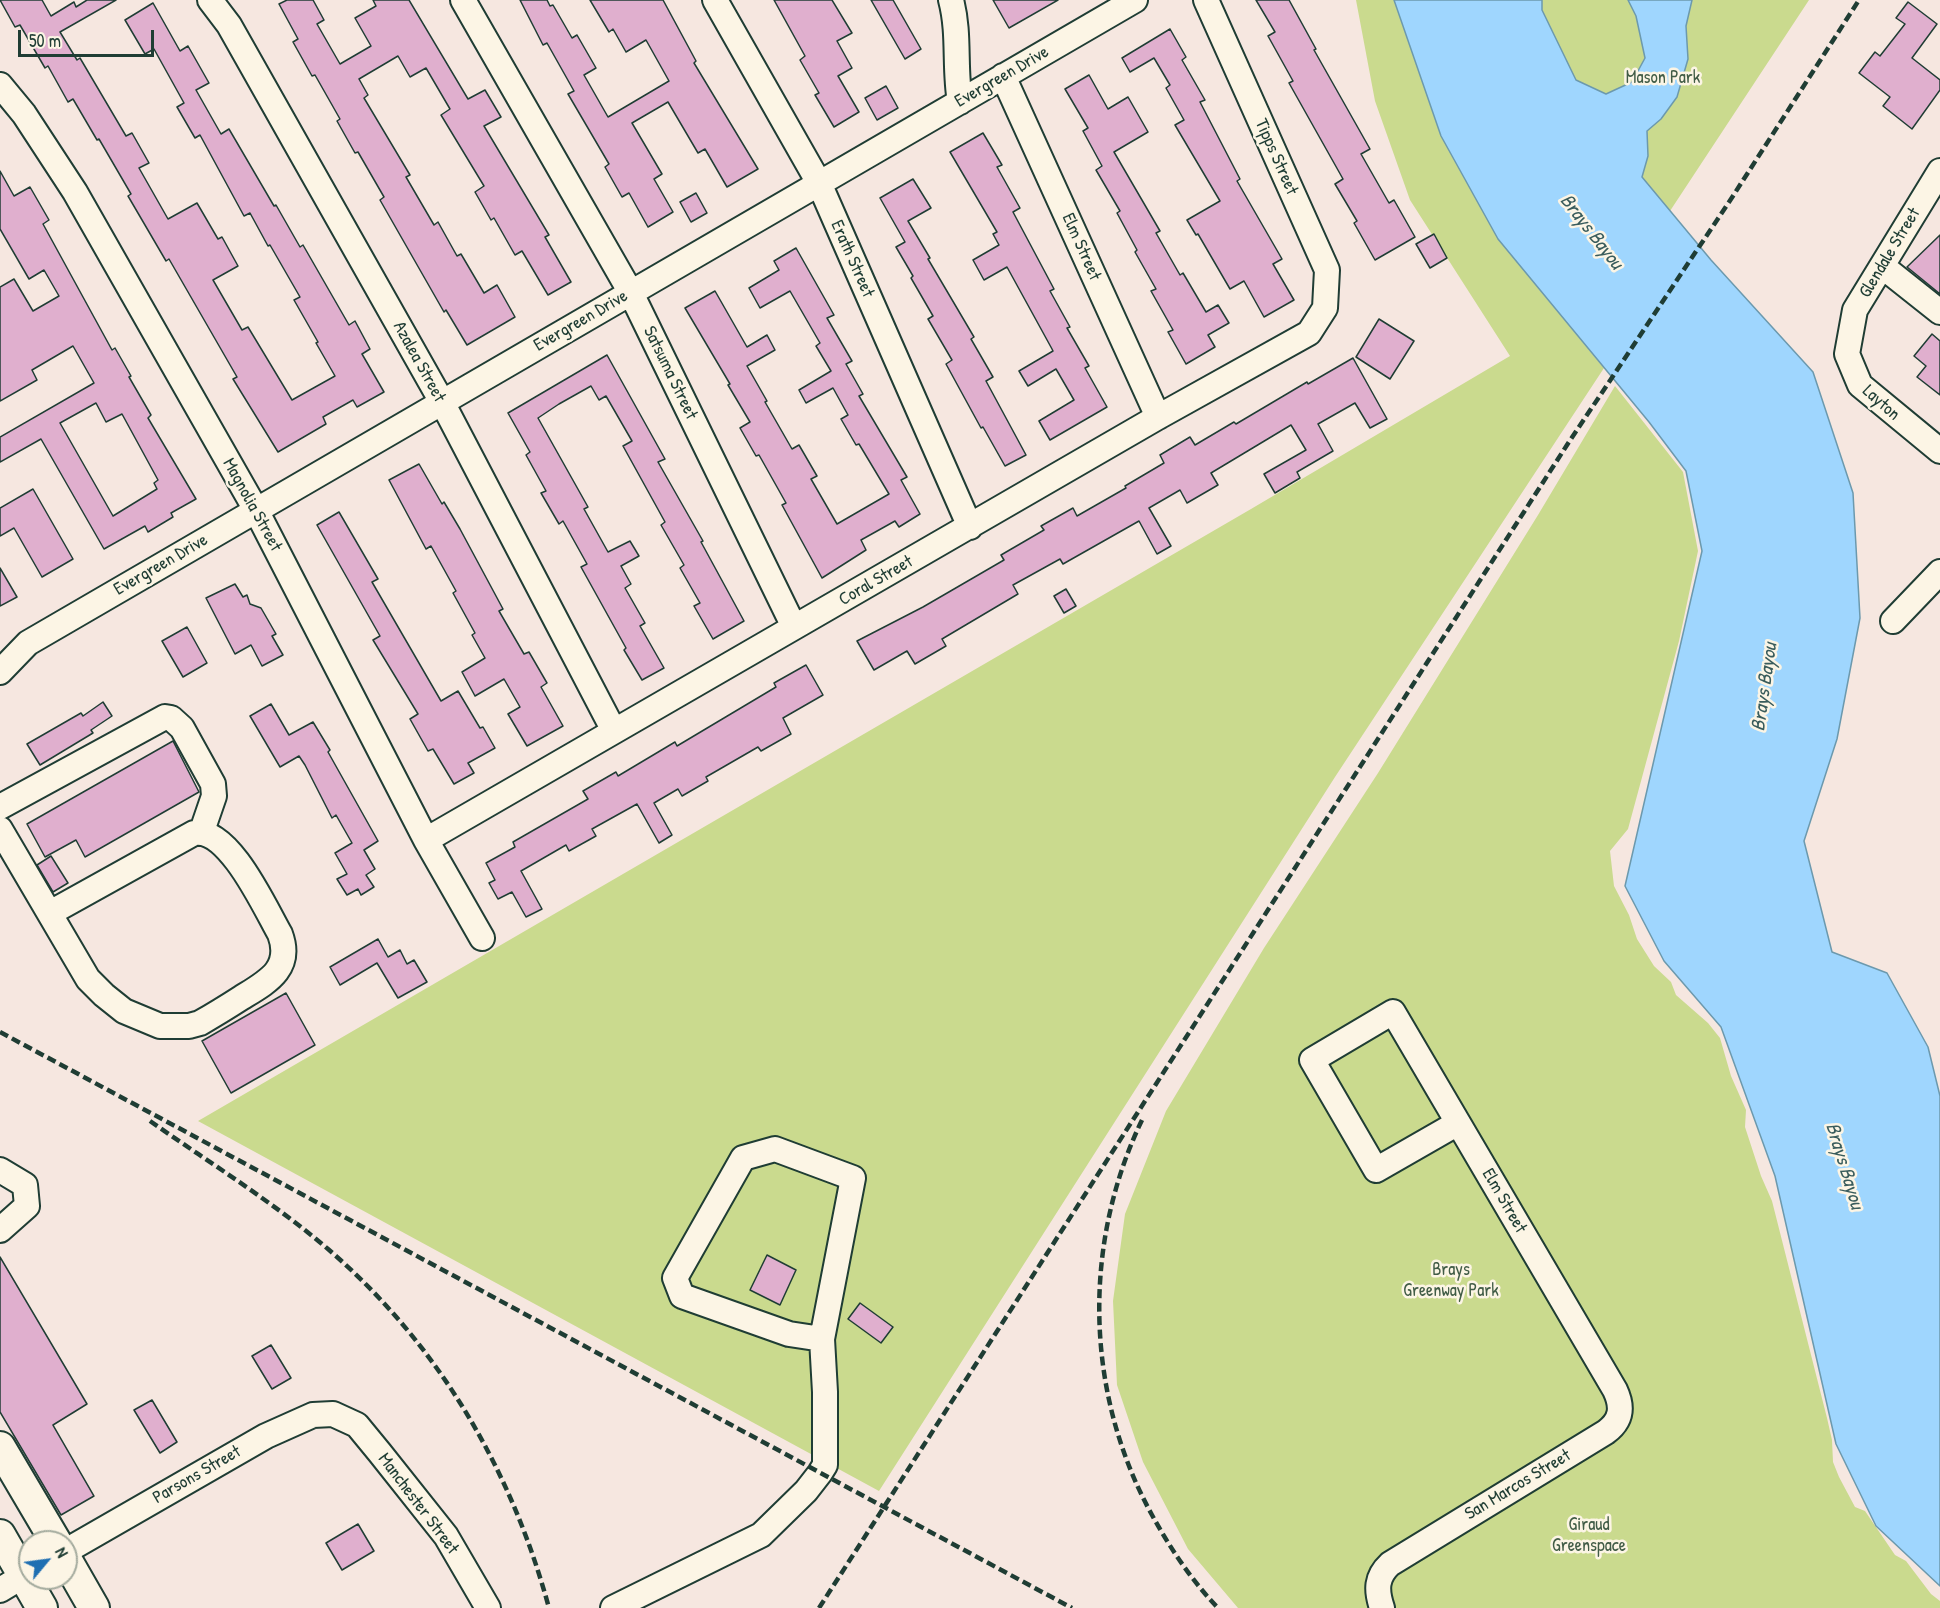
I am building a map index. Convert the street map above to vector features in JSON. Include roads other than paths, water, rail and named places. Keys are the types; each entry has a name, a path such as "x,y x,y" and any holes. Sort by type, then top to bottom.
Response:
{"main road":[{"path":"0,1447 49,1530"},
{"path":"0,1535 18,1579"},
{"path":"78,1580 94,1608"},
{"path":"27,1590 42,1608"}],"street":[{"name":"Azalea Street","path":"210,0 229,25 442,402 614,732"},
{"name":"Satsuma Street","path":"463,0 631,292 794,627"},
{"name":"Erath Street","path":"715,0 819,183 970,527"},
{"path":"951,0 957,21 957,87 960,102"},
{"name":"Evergreen Drive","path":"1,663 28,643 1135,0"},
{"name":"Tipps Street","path":"1206,0 1327,270 1324,308 1319,316"},
{"name":"Elm Street","path":"1004,76 1158,417"},
{"name":"Magnolia Street","path":"0,85 24,114 75,192 256,510 426,840 482,938"},
{"name":"Glendale Street","path":"1858,305 1939,176"},
{"path":"1882,266 1940,312"},
{"name":"Layton","path":"1858,305 1846,354 1860,385 1940,451"},
{"name":"Coral Street","path":"426,840 1158,417 1309,333 1319,316"},
{"path":"1893,621 1940,572"},
{"path":"0,807 165,717 171,718 182,728 213,784 214,795 202,831"},
{"path":"0,829 88,979 124,1011 160,1026 189,1026 200,1023 271,980 283,958 284,946 280,934 237,861 224,845 212,835 202,831 194,833 50,914"},
{"name":"Elm Street","path":"1458,1124 1376,1170 1312,1060 1393,1012 1615,1390"},
{"path":"613,1608 761,1535 816,1480 825,1465 822,1339 853,1178 775,1149 743,1158 675,1278 682,1296 789,1334 822,1339"},
{"path":"0,1170 25,1185 27,1206 0,1230"},
{"name":"San Marcos Street","path":"1382,1608 1378,1581 1390,1564 1612,1428 1617,1423 1620,1412 1615,1390"},
{"name":"Parsons Street","path":"78,1544 266,1436 313,1414 333,1414"},
{"name":"Manchester Street","path":"333,1414 357,1425 380,1453 446,1536 488,1608"}],"water":[{"name":"Brays Bayou","path":"1394,0 1542,0 1542,10 1576,80 1606,94 1632,82 1645,58 1636,16 1628,0 1692,0 1686,26 1688,59 1677,97 1661,119 1647,131 1648,156 1642,177 1711,260 1813,372 1853,493 1860,618 1837,739 1804,841 1832,952 1887,973 1928,1047 1940,1096 1940,1586 1876,1526 1836,1444 1775,1176 1721,1027 1664,961 1625,886 1702,551 1686,471 1649,422 1498,239 1441,136"}],"railway":[{"path":"819,1608 1567,445 1731,199 1859,0"},
{"path":"0,1032 1072,1608"},
{"path":"1142,1120 1122,1168 1109,1217 1101,1268 1099,1319 1104,1369 1114,1419 1130,1468 1152,1515 1182,1564 1218,1608"},
{"path":"150,1121 307,1232 368,1286 404,1325 466,1412 491,1458 514,1506 549,1608"}],"park label":[{"name":"Mason Park","path":"1663,78"},
{"name":"Brays Greenway Park","path":"1451,1280"},
{"name":"Giraud Greenspace","path":"1589,1535"}]}
